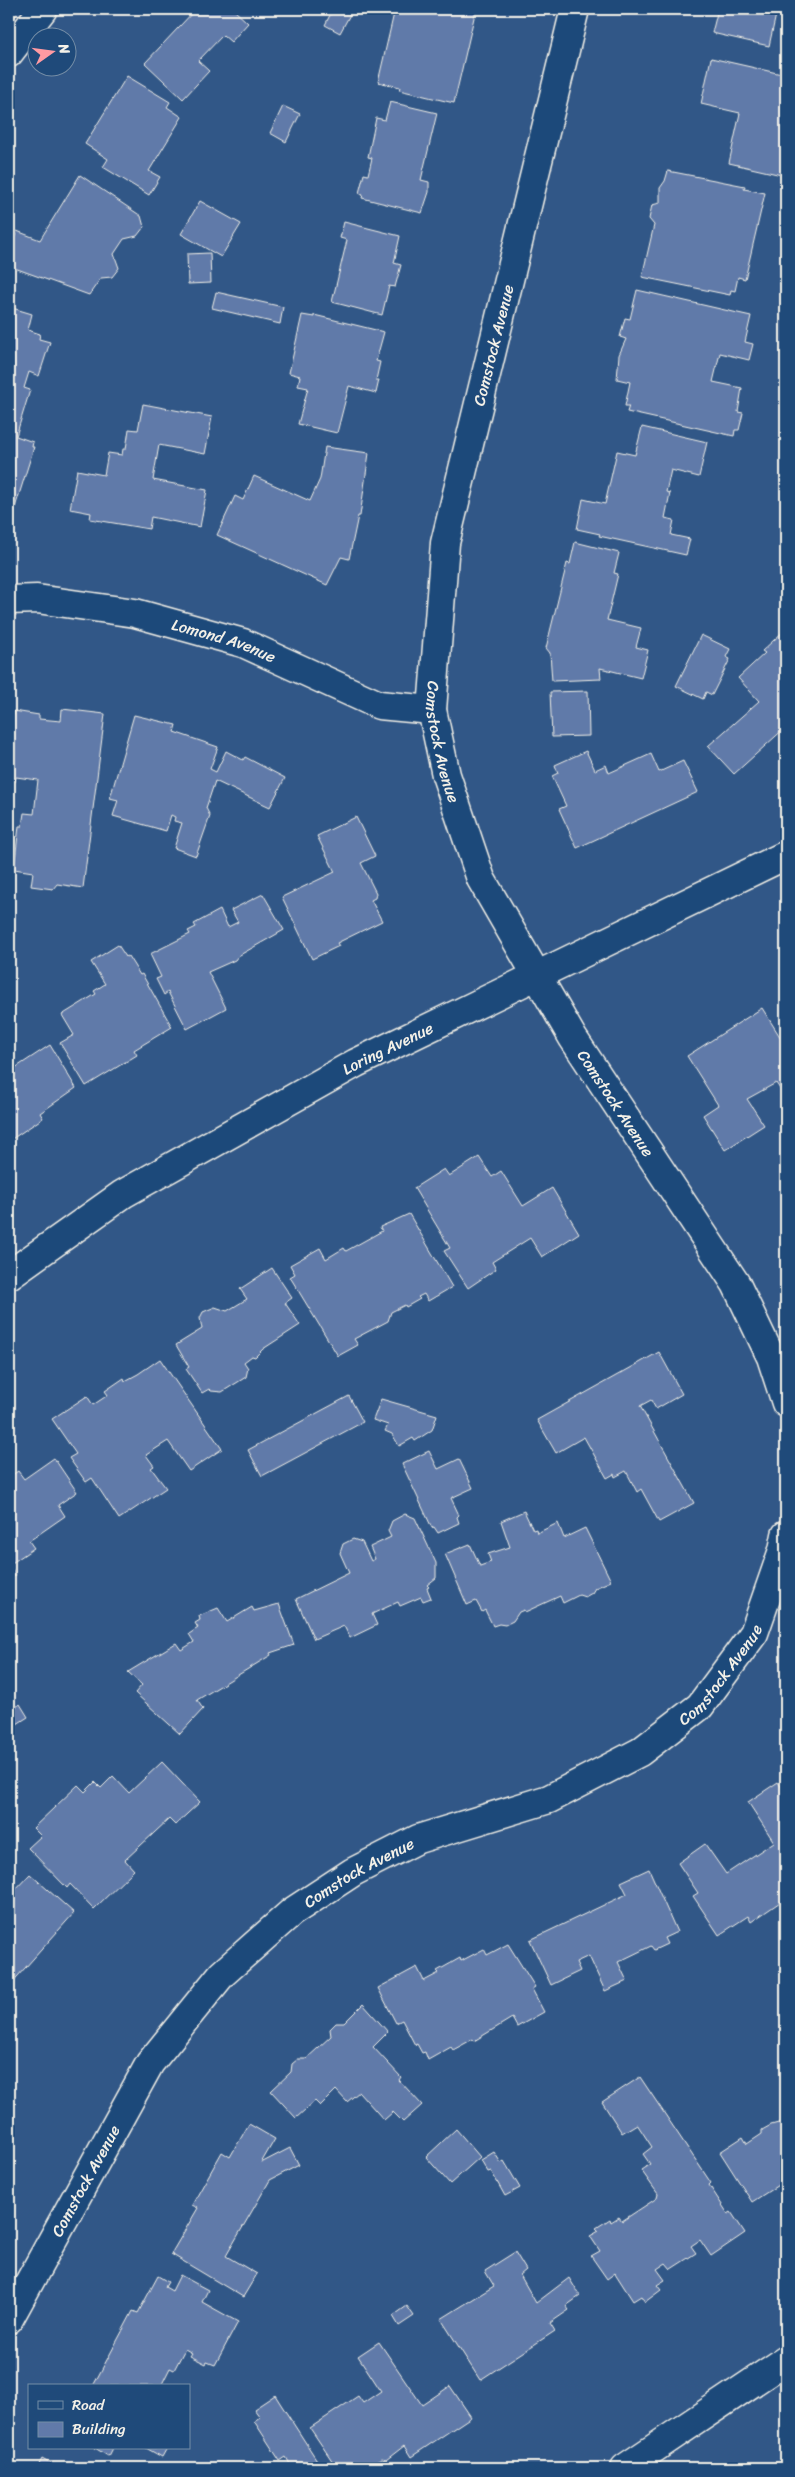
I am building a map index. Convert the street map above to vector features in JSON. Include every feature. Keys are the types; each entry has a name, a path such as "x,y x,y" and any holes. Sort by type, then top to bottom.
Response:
{"street":[{"path":"9,53 43,9"},
{"name":"Comstock Avenue","path":"574,9 445,543 432,710 446,775 481,879 573,1038 736,1284 772,1357 786,1403"},
{"name":"Lomond Avenue","path":"9,600 37,599 135,613 242,643 379,705 432,710"},
{"name":"Loring Avenue","path":"9,1274 123,1194 356,1063 786,855"},
{"name":"Comstock Avenue","path":"9,2319 150,2063 222,1974 292,1912 353,1872 418,1840 549,1799 640,1752 700,1706 754,1633 783,1550 786,1535"},
{"path":"625,2468 786,2360"}],"building":[{"path":"196,9 233,9 248,23 231,42 223,35 198,61 209,71 183,99 145,63"},
{"path":"333,9 353,9 340,33 325,25"},
{"path":"395,9 476,9 454,103 399,90 400,87 378,82"},
{"path":"718,9 786,9 786,12 777,10 769,46 712,33"},
{"path":"711,58 786,75 786,176 729,163 740,113 701,104"},
{"path":"127,76 170,102 167,107 182,117 149,171 160,177 149,195 103,167 108,159 85,144"},
{"path":"390,102 437,113 421,180 429,182 429,192 422,213 362,198 363,195 359,193 364,174 368,175 372,158 368,157 376,118 385,120"},
{"path":"283,106 300,114 286,142 270,133"},
{"path":"668,171 745,186 744,189 765,193 745,279 738,277 735,291 731,290 730,295 642,277 654,225 649,219 652,205 660,203 660,188 665,181"},
{"path":"80,175 141,216 144,227 137,236 124,239 114,254 119,268 112,277 101,278 89,295 9,266 9,251 17,231 40,240"},
{"path":"200,201 241,224 221,257 181,234"},
{"path":"344,222 400,236 394,263 401,265 395,287 389,286 382,315 332,302 347,240 340,238"},
{"path":"210,253 211,283 188,284 187,254"},
{"path":"637,290 751,316 745,342 753,344 749,360 720,353 713,382 742,388 738,412 743,413 739,430 735,430 734,436 627,412 629,406 625,406 630,382 617,379 619,355 626,339 620,337 625,318 630,319"},
{"path":"216,292 283,307 280,324 212,308"},
{"path":"9,307 32,314 28,330 40,334 39,339 50,342 39,376 29,372 24,388 30,390 16,436 33,442 32,447 34,447 13,514 9,513"},
{"path":"302,315 314,317 314,315 384,332 376,361 380,362 376,380 379,380 376,393 349,386 337,433 298,424 308,388 298,386 300,376 289,373"},
{"path":"143,404 212,417 205,454 159,445 153,480 207,490 200,527 151,517 149,529 90,519 91,513 70,509 77,470 104,475 108,453 122,455 123,449 126,449 129,429 138,430"},
{"path":"642,427 707,442 699,477 671,470 666,492 670,493 665,518 674,520 671,535 690,539 686,555 599,536 600,534 577,529 583,499 605,504 617,451 635,455"},
{"path":"325,447 369,453 360,516 358,516 349,559 341,557 327,585 217,535 235,496 243,500 254,476 310,501 320,479"},
{"path":"575,542 619,553 614,573 618,574 607,620 641,628 636,647 648,650 641,678 600,668 601,679 552,681 550,653 546,648 567,563 570,564"},
{"path":"785,630 786,727 734,774 708,746 759,701 738,678 765,653 762,651"},
{"path":"701,635 730,649 726,657 730,659 712,695 706,692 703,699 676,686"},
{"path":"588,691 589,736 552,737 550,692"},
{"path":"62,709 105,714 83,888 57,884 53,889 31,886 33,872 14,869 19,826 22,826 24,813 34,814 38,780 16,777 15,782 9,781 9,715 14,715 14,711 39,715 39,719 61,721"},
{"path":"134,715 176,725 174,732 218,747 210,769 216,772 226,751 243,760 245,757 285,778 270,807 215,781 206,808 210,816 196,856 174,848 182,823 174,821 175,817 171,815 166,831 113,816 118,800 110,798"},
{"path":"586,751 595,770 606,765 609,773 651,754 659,772 683,761 698,792 577,848 559,809 566,806 552,776 558,773 555,765"},
{"path":"356,817 375,856 361,863 376,893 375,898 371,900 382,921 337,943 339,946 312,959 282,897 335,872 317,836"},
{"path":"263,894 284,930 238,956 235,960 208,972 226,1008 187,1029 168,992 164,995 156,979 161,977 150,954 190,934 188,931 196,927 194,924 220,910 228,927 238,922 231,910"},
{"path":"118,945 126,957 128,956 140,975 142,974 172,1027 134,1050 137,1055 86,1086 60,1043 74,1035 62,1015 96,994 94,991 105,984 91,962"},
{"path":"762,1008 784,1043 786,1042 786,1098 776,1083 747,1099 764,1125 725,1150 703,1115 718,1105 687,1056"},
{"path":"50,1045 76,1088 40,1113 43,1118 9,1141 9,1072"},
{"path":"479,1157 492,1177 501,1171 523,1206 552,1188 579,1233 542,1257 530,1238 492,1262 496,1269 468,1288 444,1251 450,1248 414,1188 444,1169 449,1176"},
{"path":"409,1214 452,1287 428,1301 424,1294 418,1297 420,1299 406,1307 405,1305 391,1312 388,1321 354,1339 358,1345 338,1356 290,1277 295,1274 290,1265 320,1248 326,1259 344,1248 346,1251 382,1231 380,1227"},
{"path":"272,1268 292,1298 285,1303 300,1325 263,1349 255,1357 252,1356 244,1362 248,1368 246,1377 222,1392 209,1389 202,1393 186,1369 189,1367 176,1345 202,1329 200,1318 203,1312 215,1307 227,1311 247,1299 240,1289"},
{"path":"659,1352 682,1394 656,1409 651,1400 640,1406 694,1503 659,1522 641,1489 637,1492 626,1471 615,1477 614,1474 607,1478 584,1437 556,1453 537,1420"},
{"path":"160,1359 222,1449 189,1471 168,1441 146,1455 154,1466 151,1468 166,1488 119,1519 92,1478 86,1482 69,1458 76,1454 52,1419 87,1396 93,1405 108,1395 105,1391 124,1378 125,1381 138,1374"},
{"path":"349,1396 363,1422 262,1476 248,1450"},
{"path":"381,1399 437,1415 432,1430 415,1441 413,1438 399,1446 392,1434 385,1431 388,1425 373,1420"},
{"path":"429,1451 438,1469 459,1459 473,1488 451,1498 459,1515 457,1517 459,1523 438,1533 434,1527 432,1528 402,1464"},
{"path":"54,1458 77,1492 58,1505 65,1516 29,1541 34,1548 9,1565 9,1477 18,1471 24,1479"},
{"path":"524,1511 533,1530 536,1529 537,1533 558,1523 564,1538 585,1528 611,1581 595,1588 592,1593 585,1597 579,1595 563,1603 560,1596 525,1612 524,1610 519,1612 513,1621 505,1625 493,1626 485,1610 482,1612 476,1601 467,1605 445,1554 470,1544 480,1566 491,1562 488,1554 510,1547 501,1521"},
{"path":"405,1514 415,1518 436,1563 436,1578 427,1585 431,1598 423,1601 421,1597 400,1606 398,1602 372,1614 377,1625 350,1638 344,1626 314,1639 296,1599 349,1573 340,1553 343,1544 353,1539 362,1542 371,1561 375,1559 370,1547 391,1537 388,1531 392,1521"},
{"path":"9,1565 16,1575 9,1580"},
{"path":"279,1604 294,1645 270,1653 271,1655 197,1700 203,1709 180,1734 135,1693 142,1685 128,1672 176,1643 181,1650 194,1642 189,1634 198,1628 195,1623 200,1620 199,1616 218,1608 227,1622 252,1607 254,1611"},
{"path":"20,1704 28,1717 9,1729 9,1712"},
{"path":"162,1762 200,1802 175,1825 169,1819 125,1860 134,1870 94,1909 70,1884 67,1888 28,1848 41,1836 33,1828 78,1785 85,1792 95,1782 101,1788 113,1776 129,1793"},
{"path":"778,1782 786,1794 786,1898 751,1922 748,1916 719,1935 693,1896 698,1893 678,1863 705,1844 726,1874 774,1842 748,1802"},
{"path":"649,1869 677,1932 664,1938 667,1944 654,1950 651,1946 618,1962 627,1981 605,1991 589,1956 576,1962 580,1971 551,1985 530,1940 627,1894 621,1882"},
{"path":"30,1874 74,1913 9,1986 9,1889 13,1892"},
{"path":"508,1944 535,1987 532,1989 544,2012 517,2027 512,2018 474,2041 473,2039 453,2050 451,2047 428,2060 425,2052 422,2053 417,2044 415,2045 402,2020 396,2023 378,1988 417,1967 424,1981 460,1958 461,1961 484,1949 487,1955"},
{"path":"363,2004 388,2032 373,2047 401,2077 399,2080 422,2105 403,2122 393,2112 384,2120 359,2092 347,2102 336,2090 320,2106 315,2101 296,2118 271,2091 291,2072 292,2064 298,2059 306,2059 331,2036 330,2029 336,2023 344,2023"},
{"path":"640,2077 711,2183 709,2185 728,2214 731,2212 745,2233 711,2256 700,2240 691,2246 696,2253 671,2269 666,2263 657,2269 665,2280 657,2285 661,2290 645,2302 641,2296 633,2301 615,2273 607,2279 591,2256 600,2251 590,2236 599,2231 596,2228 610,2219 611,2222 619,2217 622,2221 657,2198 658,2194 641,2170 650,2164 643,2154 652,2147 637,2124 622,2133 602,2102"},
{"path":"786,2121 786,2180 752,2202 720,2152 743,2137 747,2144 762,2134 762,2130 771,2125"},
{"path":"249,2124 275,2139 261,2163 290,2148 299,2165 270,2180 226,2256 257,2274 243,2297 171,2254 198,2208 192,2205 222,2152 230,2157"},
{"path":"456,2129 480,2157 450,2184 426,2157"},
{"path":"494,2152 501,2163 504,2161 520,2188 505,2196 491,2171 488,2172 481,2160"},
{"path":"515,2252 526,2270 520,2275 536,2303 569,2278 580,2296 566,2306 569,2310 550,2323 555,2331 480,2380 441,2319 494,2286 485,2271"},
{"path":"180,2275 208,2290 202,2302 238,2322 215,2365 207,2362 206,2364 190,2356 192,2353 185,2349 174,2370 170,2368 162,2384 94,2384 133,2311 138,2313 158,2276 168,2282 165,2287 172,2291"},
{"path":"407,2306 414,2316 399,2326 393,2316"},
{"path":"379,2342 422,2405 450,2386 471,2417 411,2457 404,2446 386,2460 382,2459 363,2468 337,2468 310,2428 358,2396 363,2403 381,2391 358,2356"},
{"path":"275,2395 322,2468 288,2468 291,2466 286,2457 280,2461 254,2421 260,2417 254,2409"},
{"path":"98,2450 111,2450 108,2456"},
{"path":"150,2450 166,2450 162,2457"},
{"path":"42,2459 58,2468 37,2468"}]}
